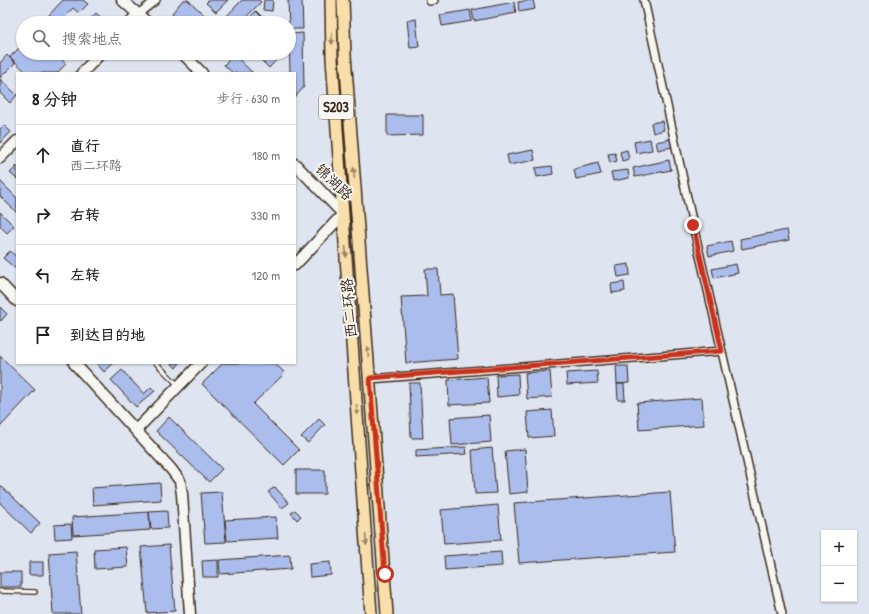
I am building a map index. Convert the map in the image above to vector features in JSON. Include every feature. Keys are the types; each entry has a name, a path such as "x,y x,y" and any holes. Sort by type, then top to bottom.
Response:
{"main road":[{"name":"西二环路","path":"331,0 332,58 371,614"},
{"name":"西二环路","path":"343,0 345,55 356,212 387,614"},
{"path":"355,381 370,378"}],"street":[{"path":"122,0 138,14 156,0"},
{"path":"644,0 782,614"},
{"path":"83,72 94,60"},
{"path":"189,60 201,72"},
{"path":"0,158 16,141"},
{"name":"锦湖路","path":"296,165 343,214 356,212"},
{"path":"296,264 343,214"},
{"path":"0,282 16,300"},
{"path":"370,378 722,351"},
{"path":"75,364 136,430 180,481 190,614"},
{"path":"136,430 200,364"}],"lane":[{"path":"157,364 179,386"},
{"path":"0,591 34,592"}],"building":[{"path":"63,0 83,0 88,4 79,13 73,8 66,16 49,15"},
{"path":"183,0 188,0 205,16 175,16 172,13"},
{"path":"209,0 228,0 216,12 206,3"},
{"path":"242,0 259,0 261,2 247,16 227,16"},
{"path":"264,0 273,0 272,11 263,10"},
{"path":"288,0 302,0 303,29 296,29 296,16 289,16"},
{"path":"533,0 535,9 519,12 518,2"},
{"path":"514,2 516,13 474,21 472,10"},
{"path":"470,10 472,21 442,26 440,15"},
{"path":"256,11 261,16 251,16"},
{"path":"416,19 419,47 410,48 407,20"},
{"path":"303,33 304,87 296,96 296,72 290,72 290,60 296,60 296,34"},
{"path":"16,51 16,60 62,60 66,64 58,72 26,72 10,57"},
{"path":"7,55 15,63 0,78 0,63"},
{"path":"229,60 239,60 252,72 232,72 224,65"},
{"path":"261,60 276,60 269,68"},
{"path":"0,79 16,94 16,96 10,103 0,93"},
{"path":"387,115 423,115 423,135 387,136"},
{"path":"662,121 664,130 653,133 651,123"},
{"path":"4,125 11,132 0,143 0,129"},
{"path":"650,139 652,150 636,153 634,142"},
{"path":"670,139 672,147 658,150 656,142"},
{"path":"533,150 535,160 509,165 507,155"},
{"path":"627,150 629,159 622,161 620,152"},
{"path":"615,153 617,161 610,163 608,154"},
{"path":"669,160 671,170 635,177 633,168"},
{"path":"598,163 601,174 576,179 574,169"},
{"path":"552,166 553,174 537,177 535,168"},
{"path":"16,167 16,178 10,173"},
{"path":"628,170 629,178 613,181 611,172"},
{"path":"0,181 16,197 16,212 0,196"},
{"path":"0,212 14,226 7,233 0,226"},
{"path":"787,230 789,240 742,249 740,239"},
{"path":"731,241 733,251 709,256 707,246"},
{"path":"10,251 16,256 16,269 3,258"},
{"path":"629,264 630,275 618,277 616,266"},
{"path":"736,264 738,273 714,278 712,269"},
{"path":"425,269 438,269 440,295 453,294 458,359 406,363 401,297 427,296"},
{"path":"624,282 625,291 612,293 611,284"},
{"path":"0,307 7,314 1,321 0,320"},
{"path":"0,356 35,390 0,427"},
{"path":"97,364 113,364 104,372"},
{"path":"172,364 179,364 176,368"},
{"path":"222,364 275,364 285,373 253,404 299,450 284,465 202,384"},
{"path":"616,366 628,366 629,383 617,384"},
{"path":"122,370 144,394 151,387 155,391 136,407 111,380"},
{"path":"550,371 552,397 527,399 525,373"},
{"path":"597,371 598,383 567,385 566,373"},
{"path":"518,374 519,395 497,397 496,375"},
{"path":"487,377 489,403 449,405 448,380"},
{"path":"409,383 420,383 423,438 411,438"},
{"path":"617,384 624,384 625,400 618,400"},
{"path":"702,398 704,425 639,430 637,403"},
{"path":"552,410 554,436 529,438 527,412"},
{"path":"489,415 491,442 452,445 450,418"},
{"path":"169,417 222,469 209,482 156,431"},
{"path":"319,419 325,425 308,443 301,437"},
{"path":"466,447 467,454 416,457 416,450"},
{"path":"492,448 496,493 475,494 472,450"},
{"path":"525,449 528,492 509,494 505,451"},
{"path":"296,470 325,470 325,494 296,494"},
{"path":"160,483 161,500 93,505 92,488"},
{"path":"0,485 40,523 31,533 0,503"},
{"path":"275,487 289,503 282,508 268,492"},
{"path":"222,492 226,542 205,543 201,493"},
{"path":"670,492 675,552 519,563 514,503"},
{"path":"498,505 501,540 444,544 441,510"},
{"path":"295,510 301,516 297,520 291,513"},
{"path":"167,511 168,528 151,529 149,512"},
{"path":"149,512 150,530 73,535 72,517"},
{"path":"276,517 278,538 227,541 225,520"},
{"path":"71,524 72,538 55,539 54,525"},
{"path":"169,545 175,611 147,613 141,547"},
{"path":"126,547 128,567 95,569 94,549"},
{"path":"76,551 81,614 53,614 49,553"},
{"path":"501,552 502,566 445,570 444,556"},
{"path":"290,555 291,569 220,574 219,560"},
{"path":"218,560 218,577 203,577 202,561"},
{"path":"29,562 43,562 43,575 29,575"},
{"path":"330,562 331,575 310,577 309,564"},
{"path":"0,572 21,572 21,587 0,587"}],"route":[{"path":"385,574 370,378 722,351 693,225"}]}
